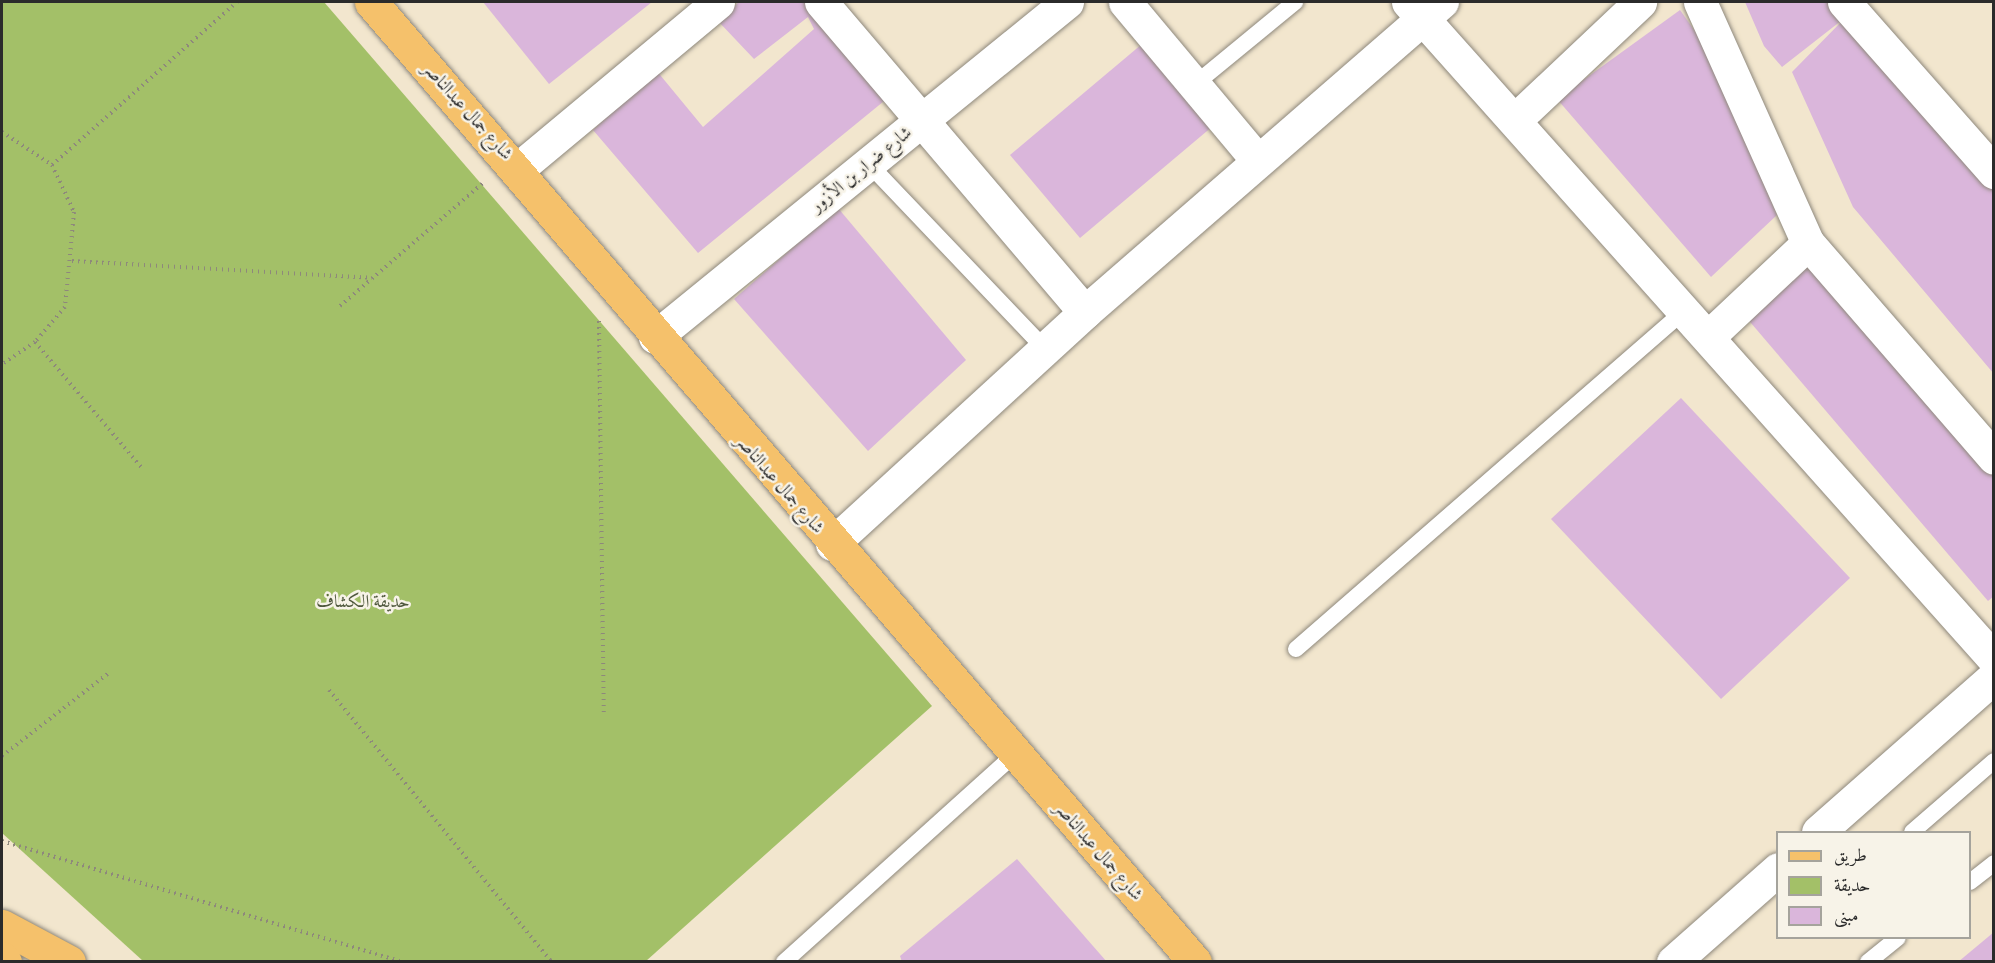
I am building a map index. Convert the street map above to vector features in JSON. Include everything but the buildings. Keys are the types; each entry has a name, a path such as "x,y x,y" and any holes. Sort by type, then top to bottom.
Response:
{"main road":[{"name":"شارع جمال عبدالناصر","path":"371,2 515,164 655,338 1196,962"},
{"path":"2,926 69,962"},
{"path":"2,958 5,962"}],"street":[{"path":"515,164 718,2"},
{"path":"822,2 1084,312"},
{"name":"شارع ضرار بن الأزور","path":"655,338 1067,2"},
{"path":"1125,2 1257,160"},
{"path":"1515,120 1640,2"},
{"path":"1700,2 1808,243 1994,458"},
{"path":"1844,2 1994,172"},
{"path":"832,544 1084,312 1257,160 1424,8 1515,120 1994,659"},
{"path":"1707,337 1808,243"},
{"path":"1831,828 1994,677"},
{"path":"1672,962 1776,870"}],"lane":[{"path":"1194,85 1295,2"},
{"path":"868,164 1045,349"},
{"path":"1296,649 1684,311"},
{"path":"784,962 1015,754"},
{"path":"1913,831 1994,761"},
{"path":"1971,881 1994,863"},
{"path":"1868,962 1897,939"}],"path":[{"path":"52,165 237,2"},
{"path":"2,132 52,165 74,212 72,261 65,307 36,342 2,364"},
{"path":"339,306 515,164"},
{"path":"72,261 372,278"},
{"path":"598,267 604,713"},
{"path":"36,342 141,467"},
{"path":"2,756 110,672"},
{"path":"329,690 552,962"},
{"path":"2,841 403,962"}],"green space":[{"name":"حديقة الكشاف","path":"2,2 324,2 932,706 646,961 143,961 2,833"}]}
